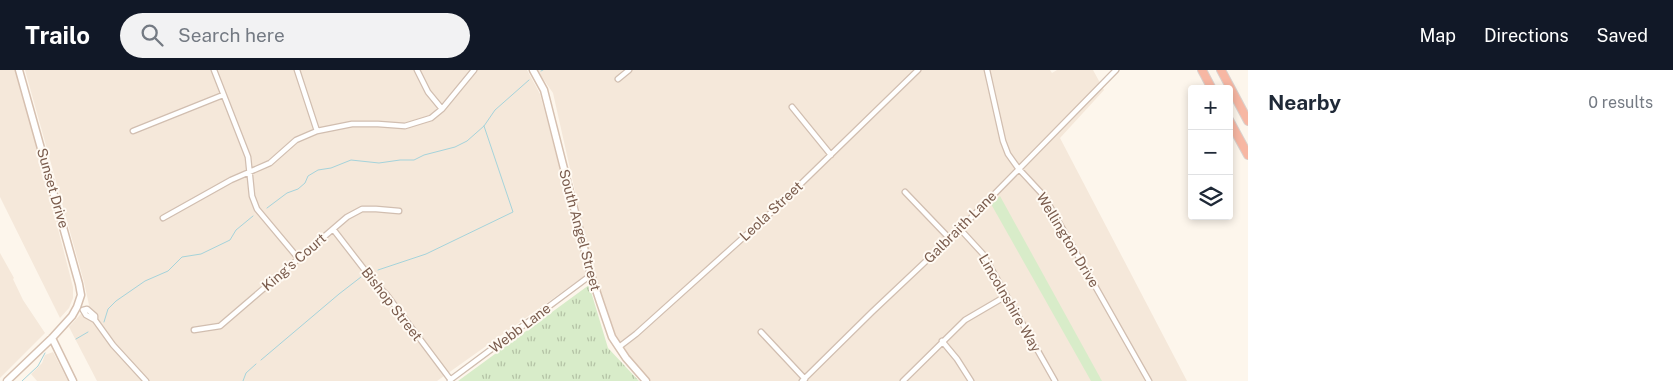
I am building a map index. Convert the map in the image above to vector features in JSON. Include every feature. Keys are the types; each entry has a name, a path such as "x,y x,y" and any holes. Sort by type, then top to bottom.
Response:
{"highway":[{"path":"1202,70 1210,85"},
{"path":"1221,70 1248,121"},
{"path":"1233,127 1248,155"}],"street":[{"name":"Sunset Drive","path":"20,70 79,284 80,308"},
{"path":"214,70 248,157 252,196 256,209 298,258"},
{"path":"297,70 317,131"},
{"path":"418,70 428,92 442,109"},
{"path":"163,218 231,180 270,163 296,140 317,131 352,124 405,126 431,118 442,109 474,70"},
{"name":"South Angel Street","path":"533,70 544,90 591,275 612,337 626,358 646,381"},
{"path":"618,79 629,70"},
{"name":"Leola Street","path":"619,347 775,209 918,70"},
{"name":"Wellington Drive","path":"987,70 1003,141 1008,154 1018,168 1044,196 1149,381"},
{"name":"Galbraith Lane","path":"804,380 872,312 960,230 1018,168 1116,70"},
{"path":"134,131 223,95"},
{"path":"792,106 831,155"},
{"path":"905,192 950,239"},
{"name":"King's Court","path":"194,330 220,326 347,217 362,210 400,211"},
{"name":"Bishop Street","path":"333,229 374,282 387,295 449,380"},
{"name":"Lincolnshire Way","path":"960,230 983,254 1055,381"},
{"name":"Webb Lane","path":"449,380 591,275"},
{"path":"903,381 965,320 1006,296"},
{"path":"6,381 52,338 80,308 87,309 95,316 95,320 113,345 146,381"},
{"path":"761,332 804,380"},
{"path":"52,338 73,381"},
{"path":"942,341 957,359 971,381"}],"shaded area":[{"path":"0,70 17,70 73,287 73,298 69,308 60,318 0,197"},
{"path":"25,70 527,70 540,94 587,271 586,275 437,381 97,381 69,327 89,305"},
{"path":"537,70 1050,70 1052,73 1057,70 1093,70 1104,90 1060,138 1187,381 648,381 619,347 600,302 553,93"},
{"path":"0,253 14,278 23,300 45,333 0,378"},
{"path":"53,352 68,381 37,381 31,374 42,363 45,355"}],"green space":[{"path":"1000,196 1102,381 1091,381 991,204"},
{"path":"589,285 608,348 639,381 458,381"}],"waterway":[{"path":"267,208 287,193 298,189 305,183 308,176 318,170 331,168 351,160 379,163 414,160 424,155 455,147 467,141 484,126 495,110 529,80"},
{"path":"378,270 426,254 513,212 484,126"},
{"path":"104,322 108,309 116,301 145,281 168,271 182,257 201,254 230,240 236,230 253,216"},
{"path":"261,360 361,277"},
{"path":"76,339 88,332"},
{"path":"22,381 38,366 45,353"},
{"path":"243,381 246,373 256,364"}]}
